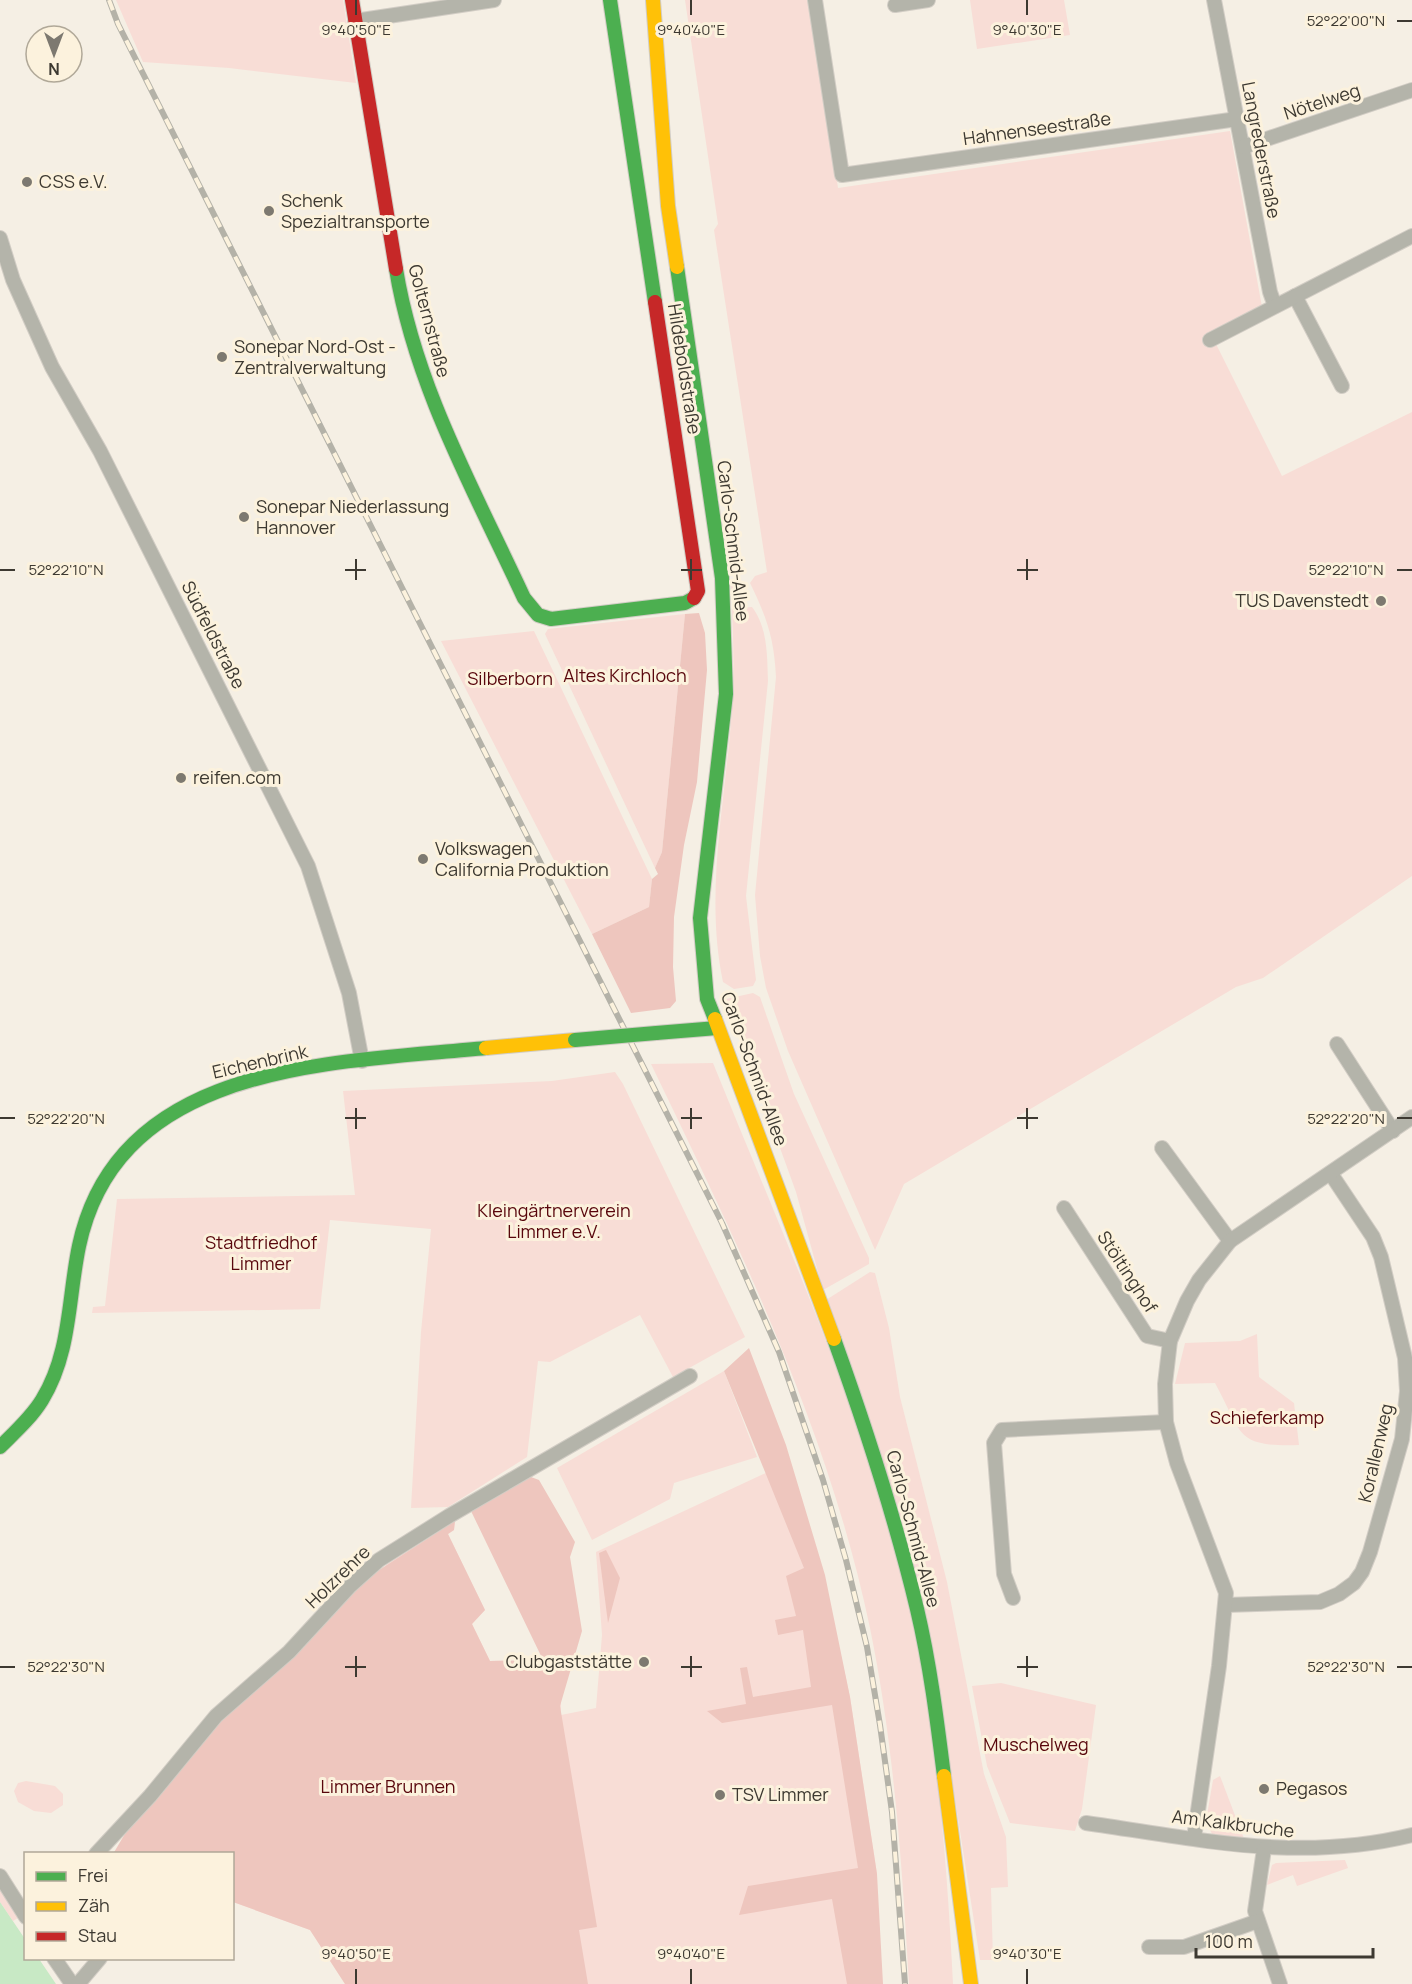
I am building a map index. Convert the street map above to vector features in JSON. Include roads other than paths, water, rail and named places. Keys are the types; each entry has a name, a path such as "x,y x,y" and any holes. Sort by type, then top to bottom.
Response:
{"street":[{"name":"Golternstraße","path":"352,0 399,286 415,348 433,401 524,598 538,615 551,619"},
{"path":"355,21 494,0"},
{"name":"Hildeboldstraße","path":"551,619 685,603 697,596 698,591 610,0"},
{"name":"Carlo-Schmid-Allee","path":"653,0 668,206 724,610 726,694 700,918 705,983 717,1028 770,1162 856,1401 890,1505 917,1610 933,1691 971,1984"},
{"name":"Hahnenseestraße","path":"815,0 842,175 1237,119"},
{"path":"895,5 928,0"},
{"name":"Langrederstraße","path":"1214,0 1270,292 1275,306"},
{"name":"Nötelweg","path":"1243,147 1412,90"},
{"path":"1210,340 1412,236"},
{"name":"Südfeldstraße","path":"0,238 7,283 105,461 308,866 349,993 362,1061"},
{"path":"1295,296 1342,387"},
{"name":"Eichenbrink","path":"0,1447 34,1413 56,1377 64,1350 79,1244 91,1202 106,1174 130,1142 171,1110 218,1088 295,1070 362,1061 717,1028"},
{"path":"1337,1044 1393,1131"},
{"path":"1194,1838 1226,1593 1218,1566 1178,1463 1166,1422 1165,1384 1170,1341 1193,1290 1230,1241 1412,1117"},
{"path":"1162,1148 1230,1241"},
{"name":"Korallenweg","path":"1226,1605 1320,1602 1339,1594 1354,1583 1362,1572 1370,1552 1402,1439 1407,1400 1405,1358 1381,1257 1373,1237 1331,1174"},
{"name":"Stöltinghof","path":"1064,1208 1147,1336 1170,1341"},
{"name":"Holzrehre","path":"98,1852 150,1796 216,1716 289,1652 350,1586 380,1560 449,1516 690,1376"},
{"path":"1013,1598 1004,1574 994,1443 1002,1430 1166,1422"},
{"name":"Am Kalkbruche","path":"1086,1823 1264,1849 1342,1848 1412,1835"},
{"path":"1264,1849 1256,1898 1258,1921 1280,1984"},
{"path":"0,1876 24,1913"},
{"path":"1149,1947 1184,1947 1258,1921"},
{"path":"55,1960 72,1984"},
{"path":"78,1984 99,1960"}],"railway":[{"path":"109,0 118,24 722,1223 779,1352 823,1480 846,1560 867,1647 892,1812 905,1984"}],"place":[{"name":"CSS e.V.","path":"27,182"},
{"name":"Schenk Spezialtransporte","path":"269,211"},
{"name":"Sonepar Nord-Ost - Zentralverwaltung","path":"222,357"},
{"name":"Sonepar Niederlassung Hannover","path":"244,517"},
{"name":"TUS Davenstedt","path":"1381,601"},
{"name":"reifen.com","path":"181,778"},
{"name":"Volkswagen California Produktion","path":"423,859"},
{"name":"Clubgaststätte","path":"644,1662"},
{"name":"Pegasos","path":"1264,1789"},
{"name":"TSV Limmer","path":"720,1795"}],"park label":[{"name":"Altes Kirchloch","path":"625,676"},
{"name":"Silberborn","path":"510,679"},
{"name":"Kleingärtnerverein Limmer e.V.","path":"554,1221"},
{"name":"Stadtfriedhof Limmer","path":"261,1253"},
{"name":"Schieferkamp","path":"1267,1418"},
{"name":"Muschelweg","path":"1036,1745"},
{"name":"Limmer Brunnen","path":"388,1787"}]}
